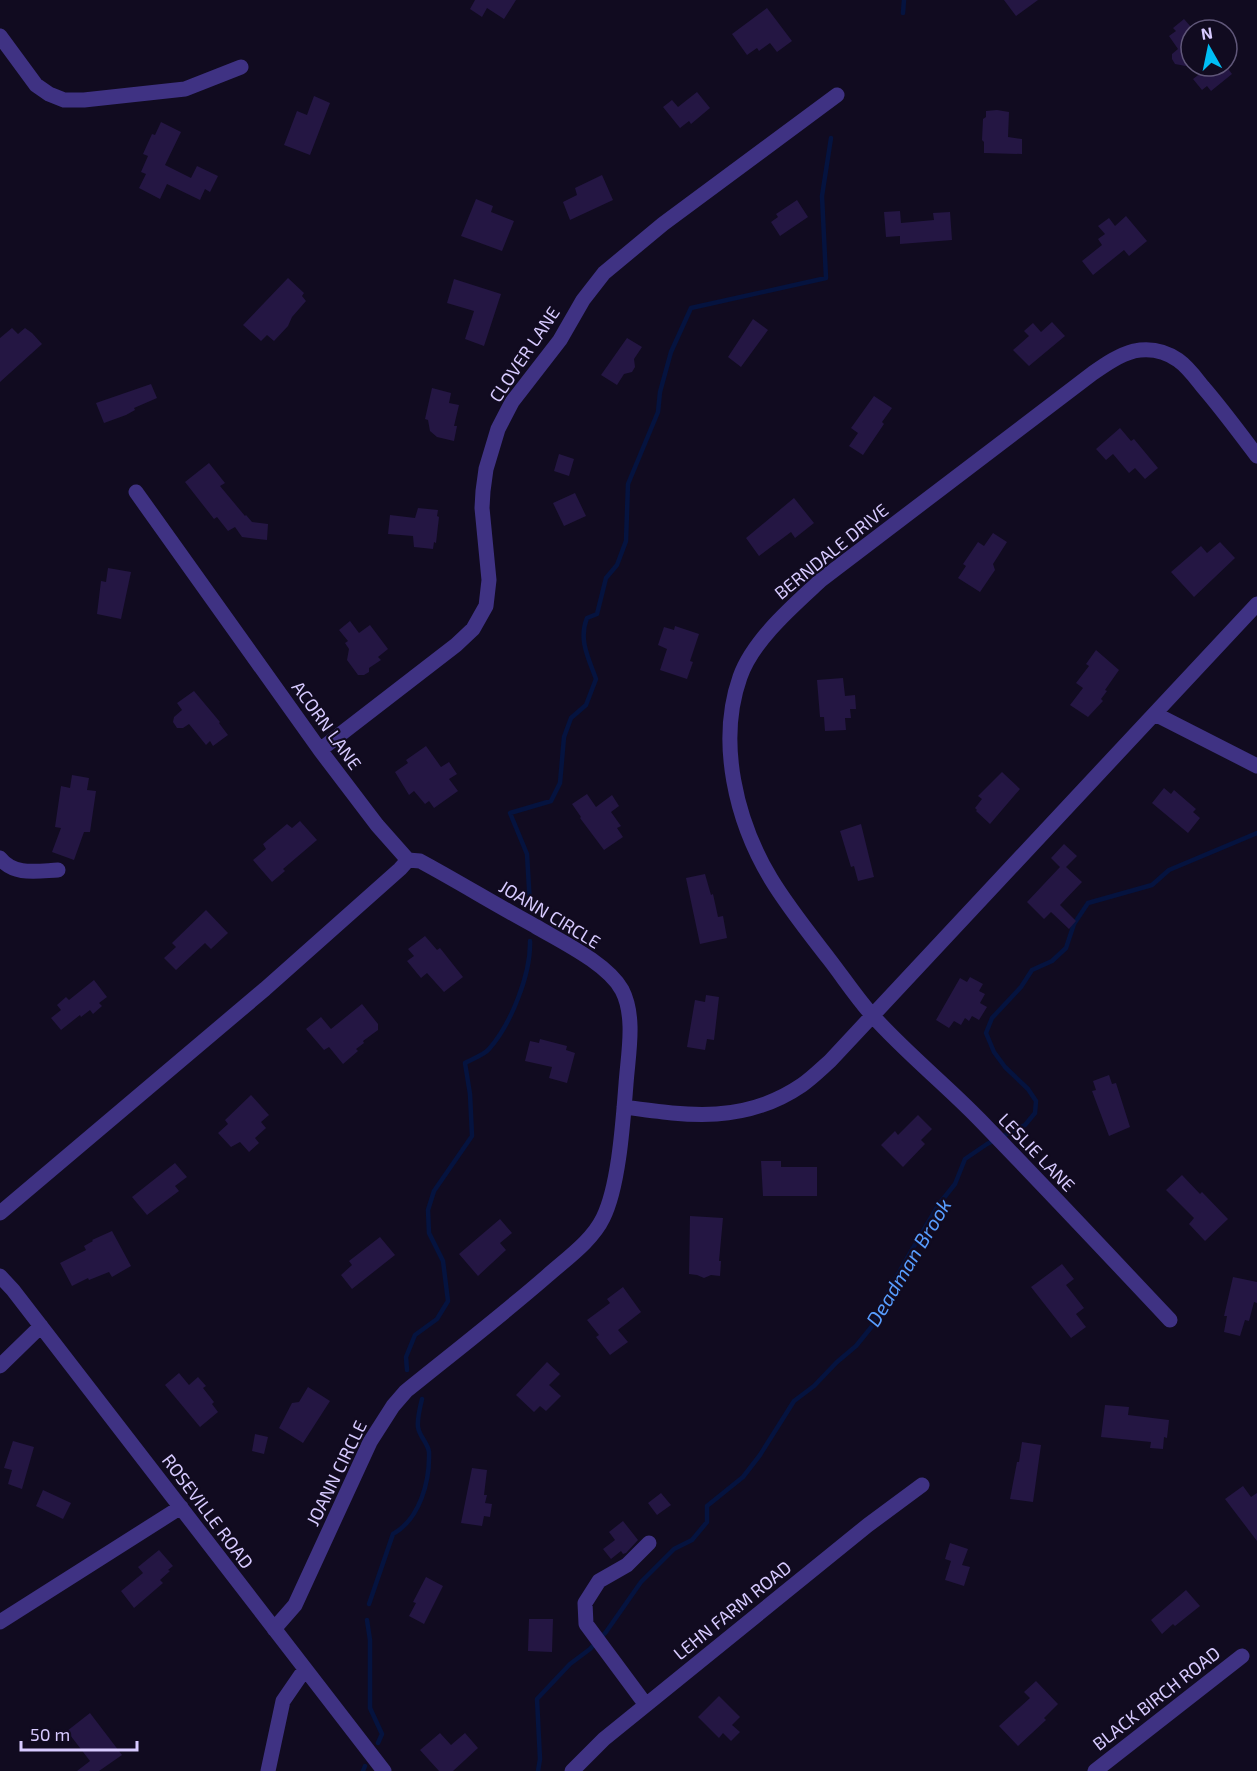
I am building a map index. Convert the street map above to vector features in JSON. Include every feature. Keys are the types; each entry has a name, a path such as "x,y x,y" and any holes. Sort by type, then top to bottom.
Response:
{"street":[{"path":"0,36 36,85 64,100 95,99 185,89 241,67"},
{"name":"CLOVER LANE","path":"320,750 456,645 473,628 486,606 489,580 482,508 483,491 486,469 498,429 512,402 560,340 583,300 604,273 663,224 837,95"},
{"name":"BERNDALE DRIVE","path":"872,1015 797,918 771,879 744,816 735,783 729,725 740,676 754,651 778,620 821,580 1093,373 1123,355 1150,350 1163,352 1177,359 1187,367 1217,403 1257,456"},
{"name":"ACORN LANE","path":"136,492 320,750 377,825 408,860"},
{"path":"624,1107 696,1115 723,1115 753,1109 779,1099 803,1084 830,1061 1257,604"},
{"path":"1155,714 1257,766"},
{"path":"0,858 6,866 21,871 58,870"},
{"path":"0,1213 265,988 408,860"},
{"name":"JOANN CIRCLE","path":"273,1629 295,1605 370,1442 393,1407 406,1391 568,1257 603,1219 611,1200 624,1107 630,1019 622,990 609,974 564,942 420,861 408,860"},
{"name":"LESLIE LANE","path":"872,1015 990,1130 1170,1320"},
{"name":"ROSEVILLE ROAD","path":"0,1276 384,1771"},
{"path":"0,1366 41,1326"},
{"name":"LEHN FARM ROAD","path":"572,1771 589,1753 646,1705 868,1525 922,1485"},
{"path":"0,1622 180,1507"},
{"path":"646,1705 586,1624 585,1604 599,1581 627,1566 649,1543"},
{"name":"BLACK BIRCH ROAD","path":"1095,1771 1242,1656"},
{"path":"268,1771 283,1701 305,1669"}],"building":[{"path":"475,0 516,0 504,19 487,8 482,17 470,9"},
{"path":"1004,0 1038,0 1016,16"},
{"path":"767,8 792,41 777,52 770,43 759,51 757,48 747,55 732,34"},
{"path":"1179,23 1179,65 1175,64 1172,59 1172,54 1178,49 1169,36 1176,31 1173,28"},
{"path":"1227,78 1211,91 1207,86 1202,90 1193,79"},
{"path":"697,92 710,108 691,124 689,121 680,128 663,107 672,100 678,107"},
{"path":"314,96 330,103 310,155 284,145 297,111 307,115"},
{"path":"986,111 1009,112 1008,137 1022,139 1022,154 984,153 983,119 986,117"},
{"path":"161,122 181,132 165,165 191,178 197,166 218,176 210,192 205,189 200,200 167,184 160,199 139,188 146,174 141,172 148,156 143,154 152,134 155,135"},
{"path":"602,175 613,200 570,220 563,202 577,195 575,188"},
{"path":"476,199 493,206 491,212 514,221 502,251 461,236"},
{"path":"797,200 808,217 780,236 771,222 778,217 776,214"},
{"path":"900,211 901,223 934,220 933,213 950,212 952,240 900,244 900,236 886,237 884,212"},
{"path":"1126,216 1147,241 1129,256 1124,250 1093,275 1082,261 1102,245 1098,239 1105,234 1098,226 1109,218 1115,226"},
{"path":"288,278 304,293 302,296 306,301 274,341 267,335 261,341 243,325"},
{"path":"454,279 501,294 484,346 465,339 474,311 447,303"},
{"path":"753,319 768,330 741,367 728,357"},
{"path":"1052,322 1065,336 1029,366 1013,350 1029,336 1024,331 1033,323 1041,332"},
{"path":"12,328 18,334 25,328 42,344 0,382 0,338"},
{"path":"627,338 642,347 634,359 635,367 632,372 624,374 617,385 601,375"},
{"path":"151,384 157,398 134,408 135,410 126,415 104,423 96,403"},
{"path":"432,388 451,393 449,403 459,405 454,426 457,426 454,441 437,437 430,431 428,420 425,419"},
{"path":"874,396 892,408 863,455 849,446 858,433 851,428"},
{"path":"1120,428 1131,441 1134,439 1158,468 1145,479 1135,468 1129,473 1113,454 1106,460 1096,449"},
{"path":"559,454 574,459 569,476 554,471"},
{"path":"209,463 225,483 220,486 245,516 252,522 268,524 267,540 242,537 235,527 228,531 217,517 214,519 185,482"},
{"path":"575,493 586,516 564,526 553,503"},
{"path":"794,498 814,523 795,538 791,532 759,556 746,538"},
{"path":"418,508 438,510 436,543 434,542 433,549 414,547 413,536 388,534 390,515 415,518"},
{"path":"993,533 1007,542 993,564 995,570 980,592 958,578 966,566 963,564 978,542 984,546"},
{"path":"1220,542 1235,558 1194,597 1171,572 1201,546 1207,553"},
{"path":"108,568 131,572 121,619 97,614 101,581 106,582"},
{"path":"350,621 359,633 370,625 388,649 378,657 381,660 369,668 369,672 364,675 358,675 347,660 349,649 345,643 348,641 339,630"},
{"path":"675,626 699,634 687,679 660,670 667,649 658,645 664,627 674,630"},
{"path":"1096,650 1119,670 1105,690 1107,691 1101,699 1103,701 1088,717 1070,705 1083,688 1076,683 1089,666 1086,664"},
{"path":"843,678 845,696 855,695 856,709 850,709 851,718 845,718 846,730 825,731 824,717 820,717 817,680"},
{"path":"194,691 228,735 213,746 210,741 206,745 189,724 183,728 177,728 173,722 174,717 182,710 177,703"},
{"path":"426,746 441,767 449,762 457,774 449,779 458,791 434,808 429,801 425,804 414,791 409,795 395,772 408,763 406,760"},
{"path":"1002,772 1020,789 990,824 975,808 982,799 978,796"},
{"path":"72,775 89,778 87,790 96,791 90,832 84,832 74,860 52,852 61,828 55,827 61,786 70,788"},
{"path":"1164,788 1171,794 1174,790 1196,809 1193,812 1200,818 1188,833 1152,803"},
{"path":"587,794 596,807 612,795 619,806 611,812 621,826 617,828 623,837 604,850 572,804"},
{"path":"300,821 317,840 283,869 285,871 272,882 253,860 266,849 263,844 287,824 292,828"},
{"path":"861,824 874,877 858,881 854,866 851,867 840,831"},
{"path":"1064,844 1077,856 1066,867 1082,882 1060,905 1076,921 1069,929 1051,912 1044,919 1027,902 1060,867 1051,858"},
{"path":"705,874 711,895 713,894 718,917 723,916 727,938 700,944 686,878"},
{"path":"206,910 228,933 211,949 205,943 176,970 164,958 176,947 172,943"},
{"path":"425,936 437,950 440,948 463,977 444,992 427,973 421,978 407,961 414,956 408,949"},
{"path":"970,977 983,984 979,991 985,994 980,1003 987,1007 979,1020 972,1016 969,1021 965,1018 961,1025 954,1021 949,1028 936,1020 960,978 967,982"},
{"path":"94,980 107,997 99,1003 102,1006 93,1014 90,1010 81,1017 80,1015 61,1030 51,1018 61,1010 57,1005 66,997 69,1000"},
{"path":"706,995 719,997 714,1040 707,1039 705,1050 687,1047 695,1000 705,1002"},
{"path":"362,1004 378,1024 378,1030 363,1041 364,1043 356,1049 358,1051 343,1064 329,1047 324,1050 306,1029 321,1017 331,1029"},
{"path":"540,1039 567,1046 566,1050 575,1053 567,1083 549,1078 552,1067 525,1061 530,1041 539,1043"},
{"path":"1109,1075 1112,1084 1116,1083 1130,1127 1109,1136 1092,1091 1096,1090 1093,1081"},
{"path":"251,1095 269,1115 261,1122 266,1128 255,1138 259,1143 249,1152 240,1142 231,1147 218,1133 228,1124 225,1120"},
{"path":"918,1115 932,1129 921,1140 925,1144 903,1167 881,1145 895,1131 898,1135"},
{"path":"761,1161 781,1161 781,1167 817,1167 817,1196 763,1196"},
{"path":"175,1163 187,1177 175,1186 179,1191 147,1215 132,1197"},
{"path":"1182,1175 1228,1219 1205,1241 1189,1224 1194,1218 1166,1190"},
{"path":"690,1216 723,1218 720,1276 711,1275 704,1278 689,1274"},
{"path":"500,1219 512,1233 500,1243 506,1250 478,1276 459,1254"},
{"path":"112,1231 131,1266 112,1277 109,1272 89,1280 88,1278 72,1286 60,1263 86,1250 84,1246 92,1240"},
{"path":"380,1237 395,1255 352,1289 341,1275 352,1265 349,1261"},
{"path":"1062,1264 1074,1279 1066,1285 1084,1308 1076,1314 1086,1327 1071,1338 1031,1287"},
{"path":"1233,1277 1257,1282 1257,1303 1254,1302 1249,1321 1245,1320 1240,1336 1224,1332 1227,1316 1224,1316"},
{"path":"623,1287 641,1312 618,1330 628,1342 610,1355 596,1337 599,1335 587,1320 610,1303 607,1299"},
{"path":"547,1362 560,1374 549,1385 561,1396 546,1411 540,1406 534,1412 516,1395"},
{"path":"179,1373 189,1385 198,1377 206,1386 203,1388 214,1402 212,1404 218,1412 200,1427 165,1385"},
{"path":"308,1387 330,1401 303,1443 279,1428 292,1403 299,1402"},
{"path":"1105,1405 1129,1407 1128,1415 1169,1420 1163,1449 1150,1448 1151,1442 1101,1437"},
{"path":"255,1434 268,1437 264,1454 252,1451"},
{"path":"13,1441 34,1447 22,1489 8,1484 12,1470 4,1468"},
{"path":"1022,1442 1041,1445 1033,1502 1010,1499"},
{"path":"472,1468 487,1470 485,1503 492,1504 490,1517 484,1516 482,1526 461,1523"},
{"path":"1243,1486 1251,1497 1257,1493 1257,1541 1225,1499"},
{"path":"43,1490 71,1503 63,1519 36,1506"},
{"path":"661,1493 671,1505 657,1515 648,1503"},
{"path":"623,1521 638,1540 626,1553 623,1554 621,1551 611,1559 603,1549 615,1540 609,1532"},
{"path":"950,1543 968,1549 962,1565 970,1567 964,1586 945,1580 951,1561 945,1559"},
{"path":"159,1550 173,1566 160,1580 163,1583 134,1608 121,1591 143,1573 138,1567"},
{"path":"426,1577 443,1586 424,1624 409,1616 416,1603 413,1602"},
{"path":"1186,1590 1200,1606 1162,1634 1151,1620"},
{"path":"529,1619 553,1619 552,1652 528,1651"},
{"path":"1036,1681 1058,1704 1044,1718 1046,1720 1018,1746 999,1726 1030,1698 1024,1692"},
{"path":"719,1696 740,1717 732,1725 740,1732 731,1741 723,1733 719,1738 698,1717"},
{"path":"90,1713 122,1755 99,1771 77,1771 90,1761 67,1731"},
{"path":"440,1733 451,1745 465,1733 478,1748 453,1771 439,1771 420,1750"}],"waterway":[{"path":"903,13 904,0"},
{"path":"530,905 527,854 510,813 551,801 560,783 564,737 571,718 586,705 596,679 584,642 587,618 597,614 606,578 617,565 626,541 628,484 658,412 660,392 671,352 691,308 826,278 822,196 831,138"},
{"name":"Deadman Brook","path":"538,1771 540,1759 537,1699 570,1664 590,1649 606,1632 641,1582 674,1549 692,1540 707,1522 707,1506 743,1477 760,1455 794,1401 814,1386 856,1346 873,1325 880,1306 910,1253 939,1204 955,1184 965,1159 987,1144 1025,1125 1035,1113 1036,1101 1028,1089 1005,1067 994,1052 986,1033 992,1018 1021,987 1032,970 1052,961 1066,948 1074,924 1088,903 1152,885 1169,870 1257,833"},
{"path":"407,1370 406,1357 415,1335 437,1319 448,1301 443,1261 429,1233 428,1210 434,1191 472,1136 470,1094 465,1063 487,1051 512,1013 527,968 530,941"},
{"path":"369,1604 393,1534 410,1519 417,1509 425,1487 429,1452 418,1424 422,1399"},
{"path":"367,1620 370,1640 370,1708 382,1734 378,1743"},
{"path":"363,1771 365,1766"}]}
